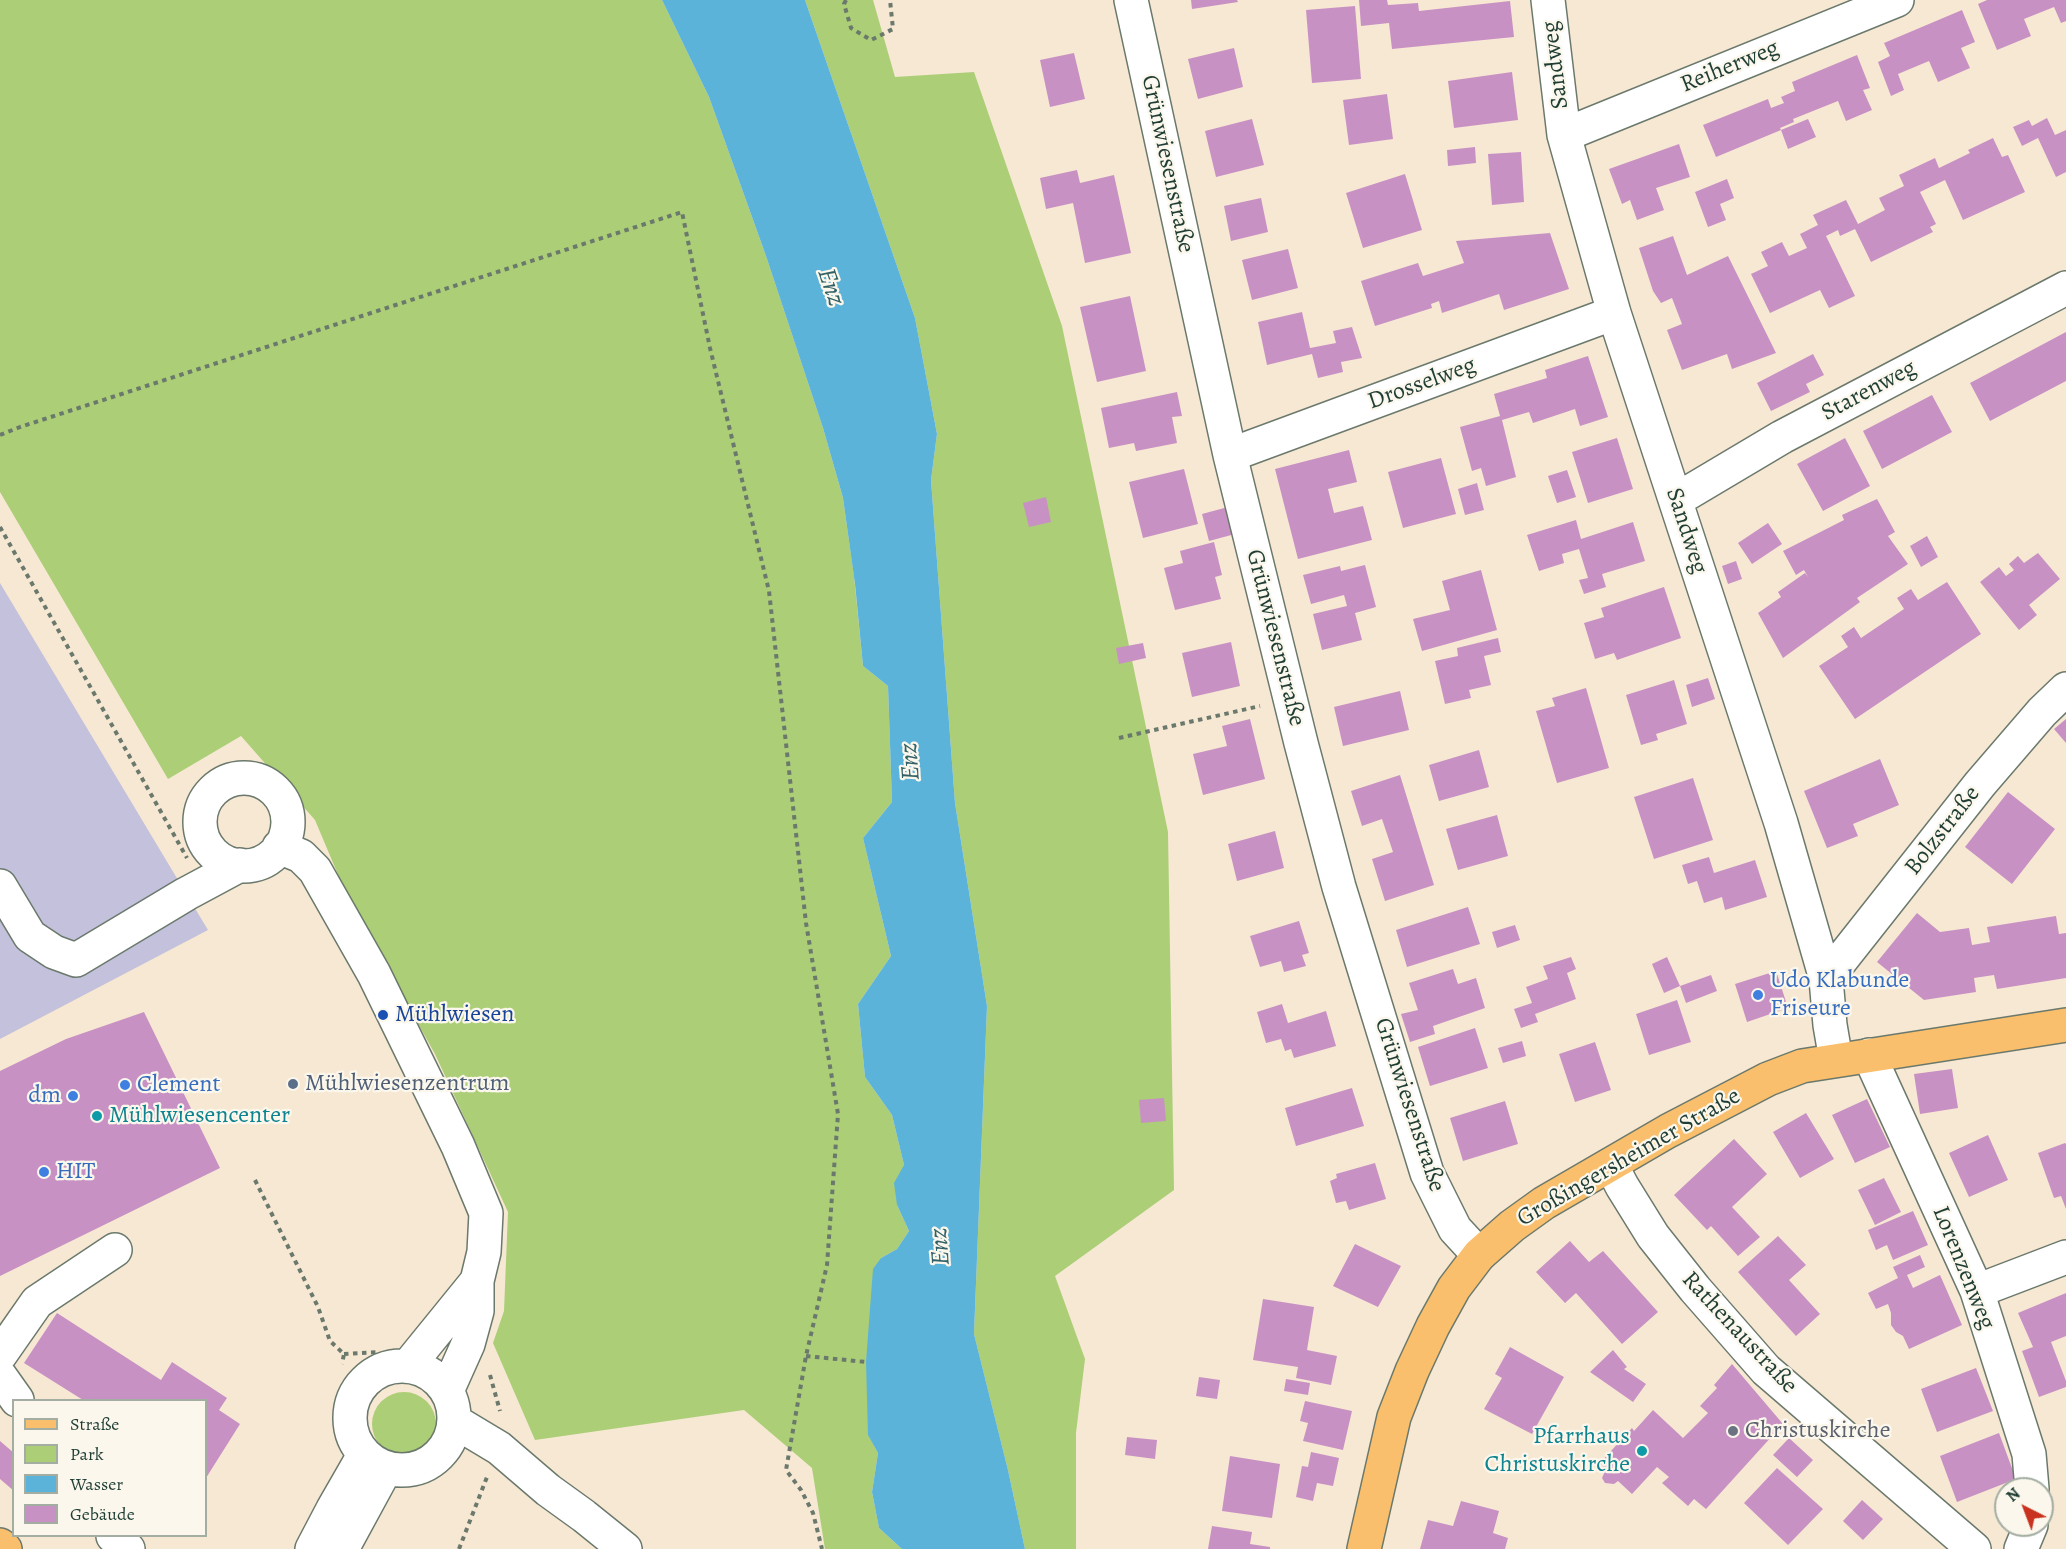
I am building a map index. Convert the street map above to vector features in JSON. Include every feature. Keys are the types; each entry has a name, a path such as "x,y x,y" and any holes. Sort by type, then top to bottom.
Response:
{"main road":[{"name":"Großingersheimer Straße","path":"1364,1549 1394,1417 1408,1380 1454,1288 1479,1255 1512,1226 1544,1203 1668,1131 1768,1079 1802,1066 2066,1025"},
{"path":"0,1545 5,1549"}],"street":[{"name":"Grünwiesenstraße","path":"1131,0 1230,455 1339,887 1427,1173 1455,1229 1479,1255"},
{"name":"Sandweg","path":"1548,0 1564,135 1614,313 1781,823 1826,979 1836,1060"},
{"name":"Reiherweg","path":"1564,135 1897,0"},
{"name":"Starenweg","path":"1676,500 1782,437 2066,288"},
{"name":"Drosselweg","path":"1230,455 1614,313"},
{"name":"Bolzstraße","path":"1826,979 1980,784 2042,712 2066,688"},
{"path":"236,778 251,778 265,783 277,792 285,805 288,819 286,834 279,847 269,857 257,864 240,865 229,863 207,846 201,833 200,819 203,805 211,792 223,783 236,778"},
{"path":"279,847 301,856 315,870 374,974 458,1146 486,1213 484,1252 477,1281 477,1311 448,1421 432,1461 417,1468 402,1471 375,1462 356,1443 350,1429 353,1399 362,1385 375,1373 391,1367 408,1366 430,1374 436,1379 448,1421 481,1462 548,1490"},
{"path":"0,886 30,936 54,952 76,960 240,865"},
{"name":"Lorenzenweg","path":"1869,1055 1977,1291 2029,1454 2031,1477"},
{"name":"Rathenaustraße","path":"1611,1165 1653,1236 1702,1297 1766,1370 1974,1549"},
{"path":"0,1355 37,1302 115,1250"},
{"path":"1977,1291 2066,1257"},
{"path":"408,1366 477,1281"},
{"path":"0,1376 15,1399"},
{"path":"448,1421 499,1448 548,1490 625,1549"},
{"path":"312,1549 333,1509 375,1462"},
{"path":"342,1549 375,1462"},
{"path":"114,1537 128,1549"}],"path":[{"path":"846,0 844,4 851,27 871,40 893,29 890,0"},
{"path":"0,435 682,212 711,348 769,591 806,923 838,1114 826,1265 806,1356 786,1470 801,1490 813,1513 822,1549"},
{"path":"0,526 202,885"},
{"path":"1119,738 1290,699"},
{"path":"255,1180 318,1307 330,1341 344,1353 342,1364"},
{"path":"806,1356 866,1362"},
{"path":"459,1549 491,1467"},
{"path":"778,1472 786,1470"}],"shaded area":[{"path":"0,583 208,930 0,1039"}],"green space":[{"path":"0,0 662,0 709,97 766,256 823,428 843,498 863,666 888,686 892,802 863,838 891,956 858,1004 865,1077 892,1115 904,1165 897,1205 909,1231 897,1249 881,1258 868,1434 878,1453 872,1492 879,1528 902,1549 825,1549 812,1468 744,1410 535,1440 493,1343 504,1311 508,1212 435,1054 347,896 315,820 241,736 168,779 0,492"},
{"path":"805,0 873,0 895,77 974,72 1062,326 1168,832 1174,1190 1055,1276 1085,1359 1076,1433 1076,1549 1025,1549 974,1334 987,1006 955,803 931,480 937,434 915,318"},
{"path":"398,1392 410,1392 427,1401 434,1412 436,1424 434,1436 427,1447 410,1456 398,1456 386,1451 377,1442 372,1430 372,1418 377,1406 386,1397"}],"water":[{"name":"Enz","path":"662,0 805,0 915,318 937,434 931,480 955,803 987,1006 974,1334 1025,1549 902,1549 879,1528 872,1492 878,1453 868,1435 866,1362 873,1269 881,1258 897,1249 909,1231 897,1205 894,1183 904,1165 892,1115 865,1077 858,1004 891,956 863,838 892,802 888,686 863,666 843,498 823,428 766,256 709,97"}],"building":[{"path":"1191,0 1237,0 1238,2 1192,9"},
{"path":"1359,0 1387,0 1388,5 1418,3 1419,11 1510,1 1514,37 1392,49 1389,23 1361,26"},
{"path":"1987,0 2066,0 2066,21 2061,23 2054,7 2024,19 2031,36 1997,50 1978,4"},
{"path":"1355,6 1361,79 1312,83 1306,10"},
{"path":"1962,10 1975,42 1961,48 1970,68 1938,82 1929,61 1898,74 1904,90 1891,96 1878,62 1890,56 1884,43"},
{"path":"1234,48 1243,87 1198,99 1188,59"},
{"path":"1074,53 1085,99 1050,107 1040,60"},
{"path":"1857,55 1870,88 1863,90 1872,110 1846,121 1838,101 1793,119 1794,122 1780,128 1781,130 1716,157 1703,125 1768,99 1771,108 1784,103 1781,97 1795,91 1792,82"},
{"path":"1512,72 1518,120 1454,128 1448,81"},
{"path":"1387,94 1393,139 1349,145 1343,100"},
{"path":"2047,118 2055,135 2066,130 2066,172 2056,177 2038,138 2022,146 2013,127 2029,120 2032,126"},
{"path":"1252,119 1264,165 1216,177 1205,131"},
{"path":"1808,119 1816,137 1788,149 1781,130"},
{"path":"1993,138 2002,157 2008,155 2025,192 1963,220 1945,180 1920,192 1936,224 1930,227 1933,232 1871,262 1855,229 1840,236 1838,230 1826,236 1855,296 1829,308 1820,290 1770,313 1751,274 1768,266 1761,252 1782,242 1789,256 1807,248 1800,234 1818,225 1813,215 1846,200 1858,224 1885,210 1879,198 1904,186 1899,175 1935,158 1939,168 1970,153 1968,150"},
{"path":"1679,144 1690,177 1656,188 1664,210 1637,220 1630,200 1622,204 1609,169"},
{"path":"1475,147 1476,163 1448,166 1447,150"},
{"path":"1521,152 1524,202 1492,205 1488,154"},
{"path":"1077,170 1080,183 1114,175 1131,253 1085,263 1073,203 1046,209 1040,178"},
{"path":"1405,174 1422,230 1363,248 1346,193"},
{"path":"1727,179 1734,198 1720,204 1726,220 1708,227 1695,192"},
{"path":"1261,198 1268,232 1231,241 1224,206"},
{"path":"1550,233 1569,289 1504,310 1499,294 1442,313 1439,301 1431,304 1432,308 1375,326 1361,281 1418,263 1423,276 1464,263 1456,241"},
{"path":"1673,236 1687,275 1728,256 1776,353 1732,369 1727,354 1682,370 1667,330 1682,324 1672,298 1661,303 1653,291 1639,248"},
{"path":"1288,249 1298,288 1252,300 1242,260"},
{"path":"1130,296 1146,371 1097,382 1080,307"},
{"path":"1302,312 1310,348 1336,343 1333,331 1352,327 1362,358 1341,362 1343,372 1318,378 1312,354 1267,365 1258,322"},
{"path":"2066,332 2066,381 1990,421 1970,383"},
{"path":"1813,354 1824,375 1806,384 1810,392 1771,411 1757,383"},
{"path":"1588,356 1608,417 1580,426 1575,409 1533,423 1529,412 1502,420 1516,477 1486,486 1481,468 1472,471 1460,427 1500,416 1494,394 1547,378 1545,370"},
{"path":"1177,392 1182,416 1172,417 1177,443 1136,451 1134,443 1109,448 1101,408"},
{"path":"1932,395 1952,432 1882,469 1863,431"},
{"path":"1617,438 1633,489 1588,503 1572,452"},
{"path":"1845,438 1870,486 1823,511 1797,464"},
{"path":"1349,450 1357,482 1328,489 1334,513 1363,506 1372,540 1298,559 1275,469"},
{"path":"1441,458 1456,514 1403,528 1388,472"},
{"path":"1184,469 1198,524 1143,538 1129,482"},
{"path":"1567,470 1576,497 1557,503 1548,476"},
{"path":"1477,483 1484,510 1465,515 1458,489"},
{"path":"1046,497 1051,522 1029,527 1023,503"},
{"path":"1877,499 1895,532 1888,536 1908,564 1857,598 1860,602 1783,658 1758,613 1781,597 1778,592 1805,573 1808,577 1804,570 1796,575 1783,551 1844,520 1842,515"},
{"path":"1228,507 1235,534 1209,541 1202,514"},
{"path":"1576,520 1581,539 1633,522 1645,561 1602,574 1606,587 1584,594 1579,580 1588,578 1579,549 1562,554 1564,563 1539,571 1527,535"},
{"path":"1768,523 1782,544 1752,564 1738,543"},
{"path":"1927,536 1938,557 1921,567 1910,546"},
{"path":"1214,542 1222,575 1215,577 1221,599 1175,610 1164,568 1183,563 1180,551"},
{"path":"2038,553 2060,579 2029,605 2037,615 2019,630 1980,582 1999,567 2006,576 2014,570 2009,564 2018,556 2024,563"},
{"path":"1736,561 1742,579 1728,584 1722,566"},
{"path":"1365,565 1376,607 1355,613 1362,640 1322,650 1313,614 1347,606 1344,595 1311,604 1303,575 1340,566 1341,571"},
{"path":"1481,570 1497,630 1422,651 1413,619 1450,610 1442,581"},
{"path":"1947,582 1981,634 1855,719 1819,666 1848,647 1841,636 1854,627 1861,638 1904,609 1897,598 1911,589 1918,600"},
{"path":"1664,587 1681,638 1617,660 1614,653 1595,659 1584,623 1604,617 1601,608"},
{"path":"1498,638 1501,652 1484,656 1491,685 1469,690 1471,698 1445,704 1435,661 1458,656 1457,648"},
{"path":"1231,642 1240,686 1192,697 1182,653"},
{"path":"1143,643 1146,658 1119,664 1116,648"},
{"path":"1708,678 1715,699 1692,707 1686,685"},
{"path":"1674,680 1687,724 1656,734 1658,740 1641,745 1626,695"},
{"path":"1586,688 1609,768 1557,783 1536,711 1555,706 1552,698"},
{"path":"1400,691 1409,730 1343,746 1334,707"},
{"path":"1250,719 1265,779 1203,795 1193,754 1227,746 1222,726"},
{"path":"2066,719 2066,743 2054,729"},
{"path":"1479,750 1489,787 1439,801 1429,765"},
{"path":"1880,759 1899,805 1853,824 1858,836 1827,848 1804,791"},
{"path":"1400,775 1434,885 1385,901 1372,859 1393,852 1382,819 1362,826 1351,791"},
{"path":"1693,778 1713,840 1654,859 1634,797"},
{"path":"2008,792 2055,829 2012,884 1965,847"},
{"path":"1497,815 1508,856 1458,870 1446,829"},
{"path":"1275,831 1284,868 1237,881 1228,844"},
{"path":"1709,857 1714,873 1755,860 1767,897 1725,910 1722,897 1704,903 1697,881 1688,884 1682,865"},
{"path":"1468,907 1480,944 1407,967 1396,930"},
{"path":"1917,913 1940,932 1969,928 1972,945 1990,942 1987,927 2056,916 2059,934 2066,933 2066,978 1997,989 1994,975 1974,978 1976,992 1924,1000 1877,962"},
{"path":"1299,921 1309,953 1302,955 1306,966 1284,972 1281,961 1260,967 1250,936"},
{"path":"1515,925 1520,940 1497,948 1492,932"},
{"path":"1571,957 1576,969 1567,973 1576,999 1535,1014 1538,1022 1521,1028 1514,1009 1532,1003 1526,987 1548,979 1543,966"},
{"path":"1667,957 1680,986 1664,993 1652,964"},
{"path":"1453,969 1458,984 1476,978 1485,1008 1433,1026 1435,1034 1410,1042 1401,1014 1418,1010 1409,983"},
{"path":"1776,971 1788,1008 1747,1022 1735,984"},
{"path":"1711,975 1717,991 1686,1003 1680,986"},
{"path":"1677,1000 1691,1042 1649,1055 1636,1014"},
{"path":"1282,1004 1288,1023 1326,1011 1336,1046 1294,1058 1291,1049 1285,1051 1281,1039 1266,1043 1257,1012"},
{"name":"Mühlwiesencenter","path":"144,1012 220,1168 0,1276 0,1071 66,1039"},
{"path":"1475,1028 1488,1068 1430,1086 1418,1047"},
{"path":"1522,1041 1526,1056 1503,1063 1498,1048"},
{"path":"1595,1042 1611,1090 1575,1102 1559,1054"},
{"path":"1952,1069 1958,1108 1920,1114 1914,1074"},
{"path":"1352,1088 1364,1126 1296,1146 1285,1108"},
{"path":"1164,1098 1166,1121 1141,1123 1139,1100"},
{"path":"1867,1099 1890,1147 1855,1163 1832,1115"},
{"path":"1505,1101 1518,1144 1463,1161 1450,1118"},
{"path":"1806,1113 1834,1159 1800,1178 1773,1132"},
{"path":"1988,1135 2008,1180 1969,1197 1949,1153"},
{"path":"1734,1139 1767,1174 1732,1207 1760,1237 1738,1256 1711,1226 1707,1230 1674,1195"},
{"path":"2065,1143 2066,1209 2061,1196 2054,1198 2038,1153"},
{"path":"1375,1163 1386,1199 1349,1210 1346,1201 1336,1203 1330,1181 1337,1178 1336,1174"},
{"path":"1884,1178 1901,1212 1875,1225 1858,1190"},
{"path":"1913,1211 1928,1245 1893,1260 1887,1245 1876,1250 1868,1230"},
{"path":"1778,1236 1806,1265 1789,1280 1820,1314 1796,1336 1738,1272"},
{"path":"1570,1241 1589,1262 1603,1251 1658,1312 1622,1344 1576,1293 1565,1303 1536,1272"},
{"path":"1355,1244 1401,1266 1378,1307 1333,1286"},
{"path":"1920,1255 1925,1267 1907,1275 1913,1288 1940,1275 1962,1325 1909,1349 1903,1336 1891,1325 1888,1304 1876,1309 1868,1293 1898,1278 1893,1267"},
{"path":"2066,1293 2066,1336 2051,1342 2066,1381 2066,1387 2039,1397 2022,1351 2033,1347 2018,1313"},
{"path":"1263,1299 1314,1307 1307,1350 1337,1356 1331,1385 1296,1378 1298,1367 1253,1360"},
{"path":"57,1313 161,1380 172,1362 227,1398 219,1410 240,1424 207,1476 207,1399 81,1399 24,1363"},
{"path":"1510,1347 1564,1377 1532,1434 1484,1409 1502,1378 1495,1374"},
{"path":"1613,1350 1627,1367 1624,1369 1646,1384 1633,1402 1590,1372"},
{"name":"Christuskirche","path":"1732,1364 1783,1424 1706,1509 1694,1499 1688,1506 1662,1483 1669,1477 1657,1467 1632,1494 1618,1481 1614,1484 1605,1483 1602,1478 1606,1469 1600,1463 1632,1428 1634,1431 1653,1410 1683,1438 1708,1413 1700,1406 1717,1388 1714,1385"},
{"path":"1976,1368 1993,1411 1937,1432 1921,1389"},
{"path":"1199,1377 1220,1380 1217,1399 1196,1396"},
{"path":"1286,1379 1310,1383 1308,1395 1284,1391"},
{"path":"1305,1401 1352,1411 1343,1450 1303,1441 1308,1423 1300,1421"},
{"path":"1999,1433 2015,1477 1994,1477 1994,1488 1957,1502 1940,1456"},
{"path":"1127,1437 1157,1440 1155,1459 1125,1455"},
{"path":"1789,1438 1813,1460 1797,1477 1773,1455"},
{"path":"0,1441 12,1451 12,1489 0,1479"},
{"path":"1311,1452 1339,1458 1333,1486 1317,1483 1313,1501 1296,1497 1302,1466 1308,1467"},
{"path":"1230,1456 1280,1464 1272,1518 1222,1511"},
{"path":"1777,1468 1823,1509 1788,1545 1744,1503"},
{"path":"1862,1500 1883,1519 1863,1540 1843,1521"},
{"path":"1461,1501 1499,1511 1493,1533 1508,1538 1505,1549 1420,1549 1428,1520 1453,1526"},
{"path":"1212,1526 1252,1532 1250,1544 1270,1547 1270,1549 1208,1549"}],"place":[{"name":"Udo Klabunde Friseure","path":"1758,995"},
{"name":"Mühlwiesen","path":"383,1015"},
{"name":"Mühlwiesenzentrum","path":"293,1084"},
{"name":"Clement","path":"125,1085"},
{"name":"dm","path":"73,1096"},
{"name":"Mühlwiesencenter","path":"97,1116"},
{"name":"HIT","path":"44,1172"},
{"name":"Christuskirche","path":"1733,1431"},
{"name":"Pfarrhaus Christuskirche","path":"1642,1451"}]}
